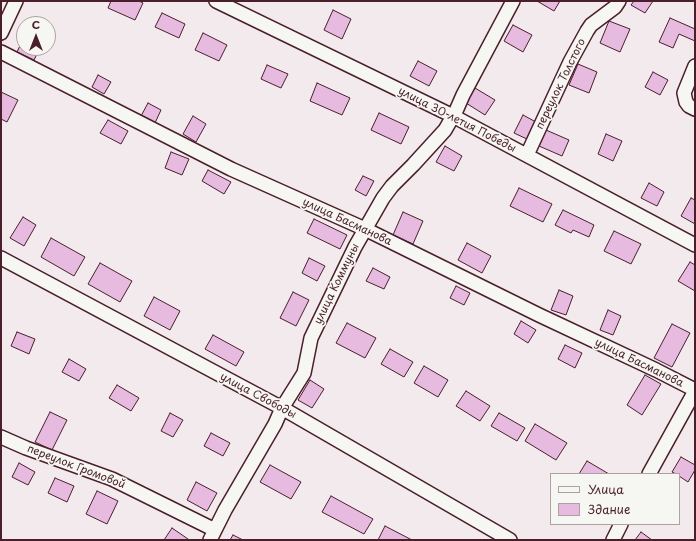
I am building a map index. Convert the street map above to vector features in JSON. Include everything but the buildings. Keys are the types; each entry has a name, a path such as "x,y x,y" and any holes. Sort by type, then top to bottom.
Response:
{"street":[{"path":"1,33 16,1"},
{"name":"улица 30-летия Победы","path":"216,1 453,116 695,245"},
{"name":"улица Коммуны","path":"212,535 275,424 282,408 304,373 311,338 365,229 383,198 392,186 444,130 456,111 513,1"},
{"name":"переулок Толстого","path":"527,156 570,62 587,31 594,23 615,7 619,1"},
{"name":"улица Басманова","path":"1,52 231,169 365,229 539,315 656,370 695,391"},
{"path":"695,66 684,93 686,102 689,106 695,109"},
{"name":"улица Свободы","path":"1,258 282,408 510,540"},
{"path":"650,473 695,391"},
{"name":"переулок Громовой","path":"1,437 31,450 112,479 212,535"},
{"path":"613,540 620,525"}]}
